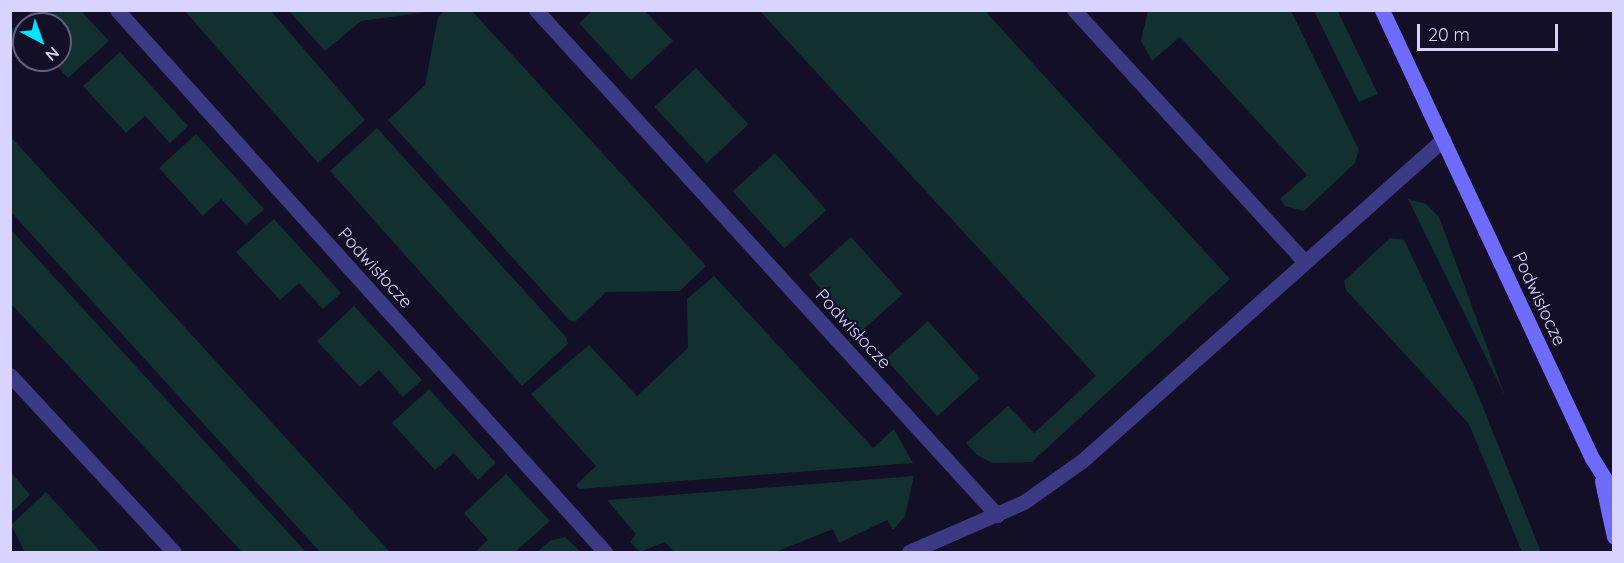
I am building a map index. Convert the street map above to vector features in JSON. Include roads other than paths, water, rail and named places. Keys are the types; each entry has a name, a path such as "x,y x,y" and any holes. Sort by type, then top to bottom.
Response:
{"street":[{"name":"Podwisłocze","path":"117,10 605,552"},
{"name":"Podwisłocze","path":"536,10 997,515"},
{"path":"1074,10 1304,261"},
{"name":"Podwisłocze","path":"1382,10 1601,476 1614,493"},
{"path":"909,552 997,515 1082,461 1443,139"},
{"path":"10,375 174,552"},
{"name":"Podwisłocze","path":"1601,476 1614,537"}]}
